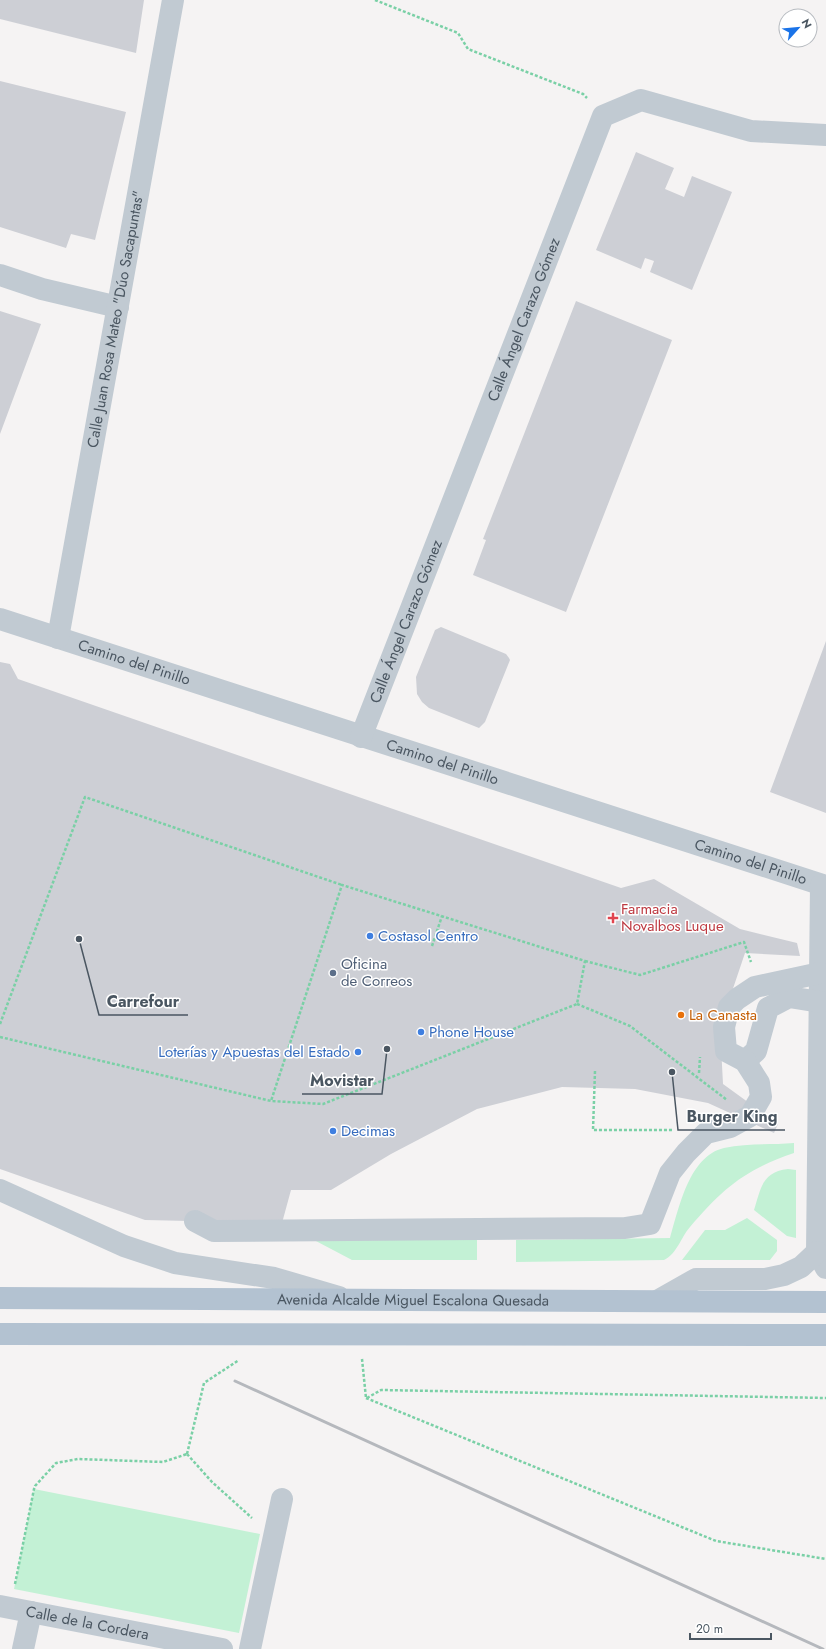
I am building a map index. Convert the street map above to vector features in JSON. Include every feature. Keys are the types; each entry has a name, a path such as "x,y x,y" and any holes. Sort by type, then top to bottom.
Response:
{"main road":[{"name":"Avenida Alcalde Miguel Escalona Quesada","path":"0,1298 826,1302"},
{"path":"0,1334 826,1335"}],"street":[{"name":"Calle Juan Rosa Mateo \"Dúo Sacapuntas\"","path":"58,638 173,0"},
{"path":"603,116 640,100 750,131 826,134"},
{"name":"Calle Ángel Carazo Gómez","path":"361,737 603,116"},
{"path":"0,275 42,289 118,307"},
{"name":"Camino del Pinillo","path":"0,620 824,885"},
{"path":"657,1301 696,1279 765,1279 784,1275 822,1260 820,973 824,885"},
{"path":"195,1221 214,1231 625,1228 650,1224 670,1173 686,1153 706,1133 730,1127 750,1116 761,1097 759,1083 745,1061 726,1051 724,1027 729,1007 737,999 755,987 820,973"},
{"path":"745,1061 756,1051 768,1008 789,997 820,1002"},
{"path":"0,1190 124,1246 175,1263 274,1278 350,1300"},
{"path":"250,1649 282,1499"},
{"name":"Calle de la Cordera","path":"5,1607 222,1649"},
{"path":"23,1649 31,1612"}],"path":[{"path":"375,0 458,33 468,49 583,94 603,116"},
{"path":"0,1024 85,797 342,884 584,961 640,975 744,942 752,965"},
{"path":"271,1101 342,884"},
{"path":"432,946 442,916"},
{"path":"577,1004 584,961"},
{"path":"0,1038 271,1101 323,1104 577,1004 630,1026 728,1101 724,1105"},
{"path":"595,1071 593,1130 679,1130"},
{"path":"187,1454 204,1383 249,1354 248,1334"},
{"path":"359,1334 366,1398"},
{"path":"366,1398 381,1390 826,1398"},
{"path":"366,1398 716,1541 826,1559"},
{"path":"187,1454 212,1482 256,1522"},
{"path":"5,1607 35,1486 56,1463 78,1459 164,1462 187,1454"}],"green space":[{"path":"794,1143 794,1153 777,1159 749,1173 736,1181 713,1201 687,1231 672,1254 664,1260 516,1262 516,1240 670,1238 677,1212 687,1185 702,1161 712,1153 733,1146"},
{"path":"788,1169 796,1170 796,1238 787,1236 754,1210 761,1188 768,1177 779,1171"},
{"path":"747,1218 777,1240 777,1251 770,1260 682,1260 705,1230 725,1230"},
{"path":"314,1240 477,1240 477,1260 352,1260"},
{"path":"34,1489 260,1534 239,1633 14,1589"}],"building":[{"path":"0,0 144,0 136,53 0,19"},
{"path":"0,81 126,112 95,240 71,234 66,248 0,227"},
{"path":"636,152 674,168 665,189 684,197 692,176 732,192 692,290 650,272 654,261 645,258 641,269 596,250"},
{"path":"576,301 672,340 566,612 473,575 486,540 483,539"},
{"path":"0,311 41,324 0,434"},
{"path":"441,627 506,654 510,660 485,722 479,728 429,708 422,702 417,694 416,677 435,630"},
{"path":"826,641 826,813 770,792"},
{"name":"Costasol Centro","path":"0,662 10,664 18,679 621,888 654,879 740,929 797,943 800,956 745,953 720,1027 723,1084 778,1124 774,1133 708,1103 635,1089 562,1087 477,1109 391,1154 331,1190 291,1190 282,1223 145,1220 0,1169"}],"railway":[{"path":"235,1381 823,1649"}],"place":[{"name":"Farmacia Novalbos Luque","path":"613,918"},
{"name":"Costasol Centro","path":"370,936"},
{"name":"Carrefour","path":"79,939"},
{"name":"Oficina de Correos","path":"333,973"},
{"name":"La Canasta","path":"681,1015"},
{"name":"Phone House","path":"421,1032"},
{"name":"Movistar","path":"387,1049"},
{"name":"Loterías y Apuestas del Estado","path":"358,1052"},
{"name":"Burger King","path":"672,1072"},
{"name":"Decimas","path":"333,1131"}]}
